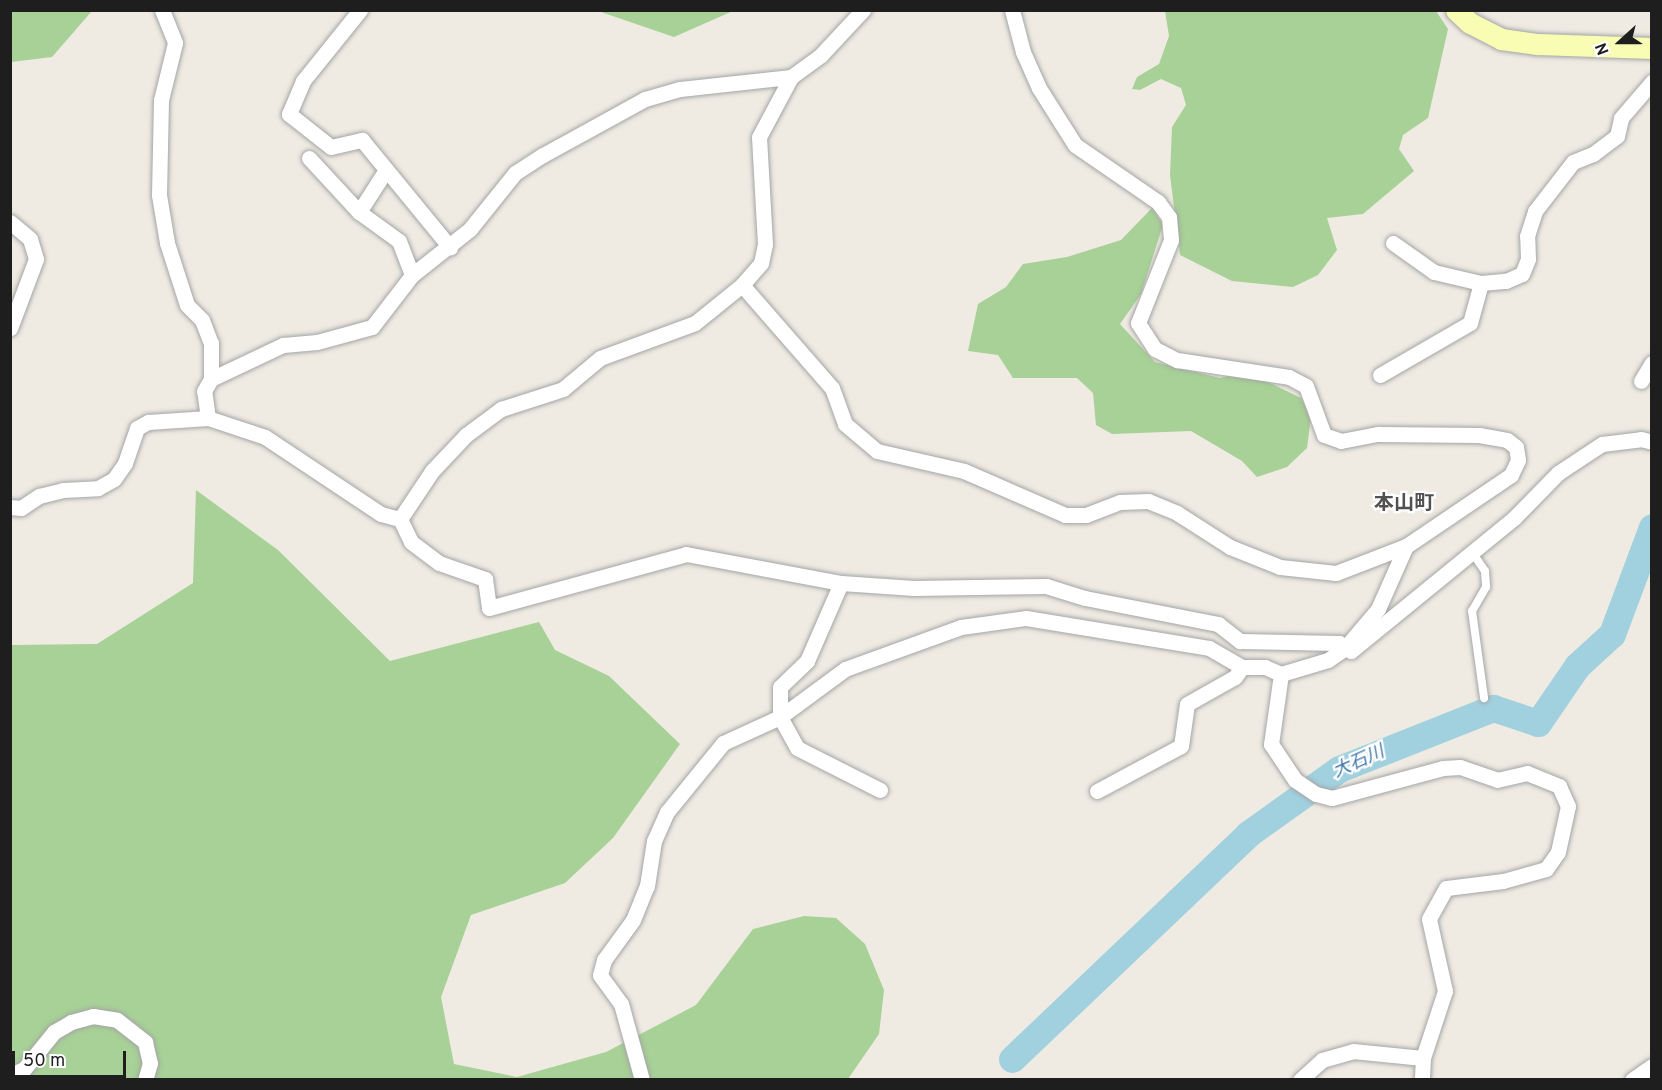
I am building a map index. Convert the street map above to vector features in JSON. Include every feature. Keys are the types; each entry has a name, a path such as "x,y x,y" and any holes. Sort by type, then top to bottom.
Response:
{"main road":[{"path":"1456,10 1470,23 1501,39 1538,44 1652,48"}],"street":[{"path":"162,10 175,43 172,67 161,100 163,148 159,195 167,243 187,305 202,320 211,343 211,379 204,391 208,418"},
{"path":"360,10 303,81 289,114 331,147 362,140 450,247"},
{"path":"400,519 432,471 466,435 501,409 563,389 600,358 635,348 695,323 742,285 761,263 765,244 759,137 791,77 821,55 863,10"},
{"path":"742,285 832,388 845,424 877,451 964,471 1065,515 1086,515 1120,502 1148,501 1178,513 1230,547 1280,567 1336,573 1406,546 1511,475 1518,459 1516,447 1507,440 1479,435 1378,434 1341,441 1324,435 1306,386 1289,377 1177,360 1155,349 1137,323 1171,240 1170,217 1158,202 1075,145 1039,88 1023,52 1012,10"},
{"path":"211,379 283,345 317,342 372,327 412,275 470,229 515,173 645,99 680,89 791,77"},
{"path":"1393,243 1434,272 1481,283 1506,281 1522,274 1528,259 1527,236 1535,211 1573,162 1593,154 1617,136 1621,117 1652,81"},
{"path":"309,158 359,212 399,241 412,275"},
{"path":"359,212 386,170"},
{"path":"10,222 30,239 36,259 10,328"},
{"path":"1380,375 1470,323 1481,283"},
{"path":"1641,381 1652,363"},
{"path":"10,507 21,508 39,496 63,490 98,488 114,479 125,463 137,428 148,422 208,418 265,437 381,514 400,519 411,542 439,563 485,579 489,608 686,554 841,583 914,588 1046,586 1085,598 1218,624 1240,641 1339,643 1351,651 1472,552 1558,473 1602,444 1650,438"},
{"path":"642,1080 621,1004 600,975 604,960 633,920 647,886 654,841 667,812 689,781 723,743 780,717 845,669 961,627 1026,618 1209,648 1242,667 1265,667 1281,674 1328,660 1345,648 1378,609 1406,546"},
{"path":"841,583 807,661 780,687 780,717 797,748 880,790"},
{"path":"1097,791 1181,746 1187,704 1201,693 1235,677 1242,667"},
{"path":"1281,674 1271,744 1295,780 1316,794 1332,798 1443,768 1460,768 1497,780 1527,773 1559,786 1568,806 1558,852 1546,869 1503,881 1446,888 1429,919 1445,991 1423,1058 1422,1080"},
{"path":"10,1075 24,1069 54,1032 71,1022 93,1016 117,1020 145,1042 150,1063 145,1080"},
{"path":"1300,1080 1322,1060 1353,1051 1423,1058"},
{"path":"1632,1080 1652,1066"}],"lane":[{"path":"1472,552 1485,571 1486,587 1472,611 1484,698"}],"green space":[{"path":"733,10 674,37 598,11"},
{"path":"10,11 92,11 52,57 11,62"},
{"path":"1165,11 1436,11 1448,29 1428,118 1403,135 1399,149 1414,171 1363,214 1327,218 1337,250 1318,275 1293,287 1232,281 1180,255 1170,175 1172,127 1186,105 1181,88 1161,79 1140,90 1132,89 1137,77 1159,64 1169,36"},
{"path":"1152,208 1163,225 1141,294 1120,324 1155,362 1220,378 1247,372 1301,398 1311,417 1307,448 1287,467 1257,477 1242,461 1191,431 1112,434 1096,425 1093,393 1077,378 1013,378 998,355 968,351 978,304 1006,287 1023,264 1067,257 1121,240"},
{"path":"196,490 278,550 390,661 539,622 555,650 609,676 680,744 613,838 565,883 471,915 441,997 454,1064 517,1077 606,1052 696,1005 753,929 804,916 836,918 865,944 884,990 879,1034 848,1079 11,1079 10,645 97,644 193,583"}],"waterway":[{"name":"大石川","path":"1012,1059 1248,834 1339,769 1493,708 1538,723 1577,666 1612,634 1652,527"}],"district":[{"name":"本山町","path":"1404,504"}]}
